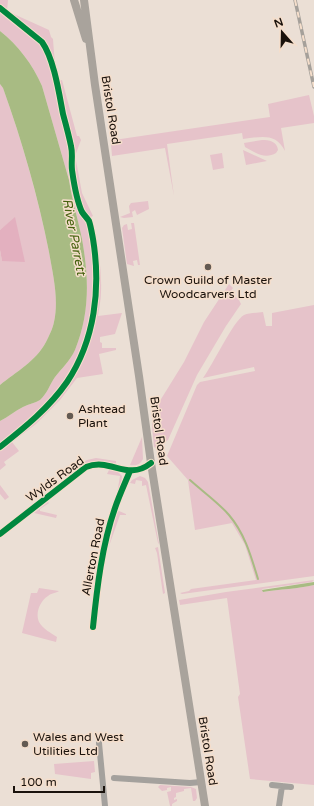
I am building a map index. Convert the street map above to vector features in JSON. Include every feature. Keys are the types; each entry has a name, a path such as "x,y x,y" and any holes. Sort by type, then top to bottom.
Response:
{"main road":[{"name":"Bristol Road","path":"74,0 92,59"},
{"name":"Bristol Road","path":"84,0 151,463 205,806"}],"street":[{"path":"130,471 142,469 151,463"},
{"name":"Wylds Road","path":"0,534 86,467 96,464 130,471"},
{"name":"Allerton Road","path":"92,627 98,584 111,523 115,508 130,471"},
{"path":"98,744 106,806"},
{"path":"114,778 190,783 201,782"},
{"path":"272,784 291,787"},
{"path":"279,806 282,786"}],"shaded area":[{"path":"0,0 8,0 7,11 49,30 53,39 59,81 62,80 77,136 79,136 81,140 75,156 82,193 93,216 91,217 99,254 101,298 98,316 122,313 115,334 100,337 102,348 116,348 116,350 99,354 103,374 77,378 60,400 36,424 12,442 19,451 4,462 6,465 0,470 0,421 23,407 40,400 47,392 55,377 71,358 80,336 86,309 87,282 82,239 69,180 42,86 24,56 0,31 0,11 2,13 4,12 0,7"},
{"path":"0,84 3,88 17,128 35,190 49,252 55,287 56,305 53,327 42,349 25,366 0,385 0,250 2,261 15,218 0,230"},
{"path":"309,95 314,116 314,123 281,128 285,151 277,141 272,138 261,137 243,139 242,133 167,144 174,196 165,148 112,156 111,144 115,143 114,140 270,117 268,104"},
{"path":"262,140 274,143 278,150 276,153 268,156 256,153 245,147 244,143"},
{"path":"243,150 267,161 246,165"},
{"path":"222,153 224,168 213,170 210,155"},
{"path":"148,201 149,209 137,215 135,210 132,212 133,217 120,217 130,213 129,206 131,203"},
{"path":"15,217 25,262 2,261 0,250 0,230"},
{"path":"131,223 134,223 140,265 138,265 137,260 133,261 134,266 127,264 122,228 127,224 128,230 132,229"},
{"path":"229,284 233,288 230,292 239,300 241,304 197,375 168,440 156,448 154,447 152,426 153,412 184,362 204,322"},
{"path":"314,305 314,576 182,594 180,593 191,589 256,580 245,545 232,523 195,530 188,480 167,456 197,385 200,382 255,371 254,367 203,378 234,326 244,315 263,312 266,326 272,326 272,313"},
{"path":"142,437 143,459 138,465 130,465"},
{"path":"96,458 116,461 116,463 92,461 81,466 77,466 87,460"},
{"path":"109,470 118,472 122,476 121,486 117,494 120,476 107,474"},
{"path":"140,476 145,478 148,482 159,544 146,485 142,486 142,481 136,480 135,484 130,483 132,480"},
{"path":"0,485 9,497 5,500 0,494"},
{"path":"48,502 49,503 40,509 40,511 57,515 56,518 34,513"},
{"path":"119,511 126,515 120,515 109,546 117,512"},
{"path":"158,547 165,593 163,594 155,548"},
{"path":"314,580 312,582 262,589 264,592 314,585 314,785 250,779 238,697 240,694 227,598 180,605 179,600"},
{"path":"39,588 59,591 45,598 38,611 39,622 47,631 57,637 56,642 22,633 31,593 37,593"},
{"path":"94,761 95,772 91,773 91,779 55,774 54,764"},
{"path":"160,785 191,787 196,789 197,798 193,801 191,788 184,789 184,791 176,793 174,800 177,799 177,801 170,806 167,792 171,791 171,787 162,791 158,787"}],"water":[{"name":"River Parrett","path":"0,31 24,56 42,86 69,180 82,239 86,268 87,295 86,309 80,336 71,358 55,377 47,392 40,400 23,407 0,421 0,385 25,366 42,349 53,327 56,305 55,287 49,252 35,189 17,128 3,88 0,84"},
{"path":"314,582 314,585 302,587 263,592 262,590"}],"waterway":[{"path":"190,480 220,506 235,522 247,546 258,579"}],"railway":[{"path":"295,0 314,87"}],"cycle path":[{"path":"0,8 42,42 50,57 56,76 71,146 74,186 82,212 89,221 91,228 96,276 94,313 84,349 76,366 67,382 44,409 0,447"},
{"path":"0,534 86,467 103,465 126,470 134,470 151,463"},
{"path":"93,627 98,582 110,522 130,471"}],"place":[{"name":"Crown Guild of Master Woodcarvers Ltd","path":"208,267"},
{"name":"Ashtead Plant","path":"70,416"},
{"name":"Wales and West Utilities Ltd","path":"25,744"}]}
